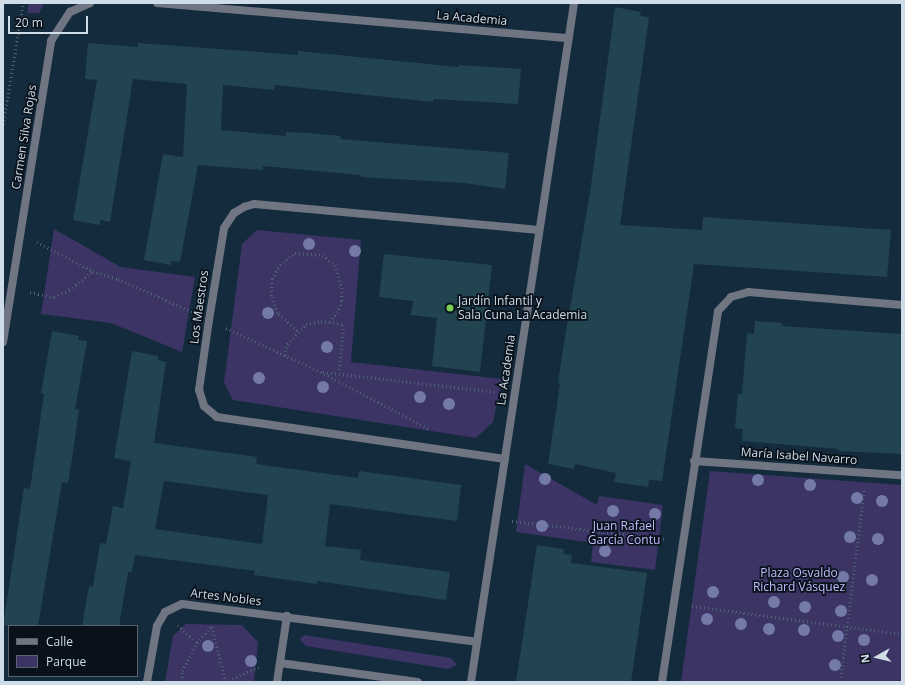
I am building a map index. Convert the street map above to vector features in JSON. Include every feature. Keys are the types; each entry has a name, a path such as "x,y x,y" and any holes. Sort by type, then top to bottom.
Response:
{"street":[{"name":"Carmen Silva Rojas","path":"3,342 51,41 70,12 90,3"},
{"name":"La Academia","path":"158,3 568,38"},
{"name":"La Academia","path":"471,682 574,3"},
{"name":"Los Maestros","path":"504,459 217,417 204,406 199,390 209,320 224,228 234,213 244,207 254,204 539,230"},
{"path":"662,682 715,320 718,311 731,297 748,292 902,305"},
{"name":"María Isabel Navarro","path":"694,461 902,475"},
{"name":"Artes Nobles","path":"165,612 182,604 241,610 478,642"},
{"path":"147,682 157,626 165,612"},
{"path":"277,682 287,616"},
{"path":"280,660 418,682"}],"path":[{"path":"3,125 23,3"},
{"path":"20,235 93,271 118,278 321,372 432,430"},
{"path":"297,331 277,313 271,296 272,279 280,265 295,253 323,255 335,265 341,282 342,301 338,312 330,322"},
{"path":"11,290 54,296 69,290 93,271"},
{"path":"285,356 287,344 297,331 306,324 330,322 344,326 339,373"},
{"path":"321,372 514,394"},
{"path":"840,682 866,472"},
{"path":"496,520 683,541"},
{"path":"674,603 902,634"},
{"path":"182,682 182,671 196,643 224,617 241,610"},
{"path":"165,612 196,643"},
{"path":"212,627 225,682 280,660"}],"green space":[{"path":"29,3 44,3 39,13 27,13"},
{"path":"54,229 121,267 195,277 182,352 111,323 41,314"},
{"path":"257,230 361,240 351,362 502,379 493,422 476,438 233,400 224,383 242,244"},
{"name":"Juan Rafael García Contu","path":"525,464 597,505 599,496 663,505 655,570 591,562 593,543 516,532"},
{"name":"Plaza Osvaldo Richard Vásquez","path":"710,471 902,485 902,682 681,682"},
{"path":"186,624 242,625 258,642 254,682 165,682 173,636"},
{"path":"304,635 451,658 457,665 448,669 306,646 300,639"}],"building":[{"path":"615,7 641,12 640,16 649,17 620,225 702,230 703,217 891,230 887,277 694,264 662,481 649,480 648,487 614,482 616,473 575,464 574,469 548,464 560,384 558,383 563,349 590,193"},
{"path":"88,43 138,47 138,43 298,55 298,51 458,67 459,65 521,69 518,104 434,99 433,102 275,85 274,90 223,85 221,130 286,136 286,132 308,133 341,136 340,139 509,153 505,189 465,183 361,177 361,175 263,166 263,170 198,165 180,262 171,261 171,265 144,260 163,154 183,157 187,84 133,79 110,222 100,220 100,225 73,220 97,80 85,79"},
{"name":"Jardín Infantil y Sala Cuna La Academia","path":"384,254 492,265 480,372 432,366 437,318 411,315 413,301 379,297"},
{"path":"755,321 782,323 782,326 902,334 902,454 838,451 839,449 742,441 743,429 735,428 738,394 742,394 747,333 754,334"},
{"path":"52,331 79,336 78,340 87,341 75,409 79,410 68,483 62,482 38,625 3,626 24,488 30,489 44,394 41,393"},
{"path":"132,351 158,356 158,360 166,362 154,443 257,457 256,464 358,478 359,471 461,485 457,521 330,504 325,546 361,550 360,560 450,572 446,600 317,581 317,584 254,575 255,571 135,555 132,572 128,572 119,625 82,625 89,586 93,587 100,543 106,544 113,506 123,508 131,461 114,458","holes":["164,481 268,495 262,544 155,529"]},
{"path":"537,545 564,549 563,554 572,555 571,563 647,573 631,682 516,682"}],"place":[{"name":"Jardín Infantil y Sala Cuna La Academia","path":"450,308"}]}
